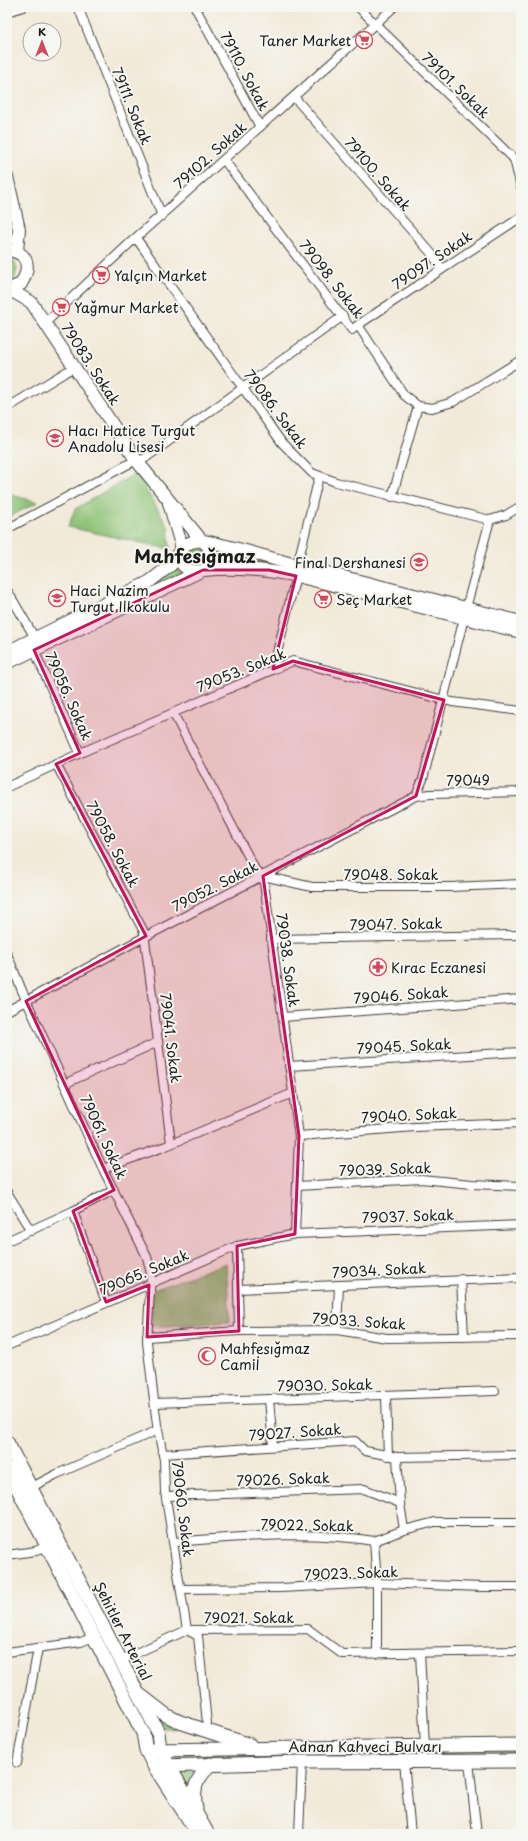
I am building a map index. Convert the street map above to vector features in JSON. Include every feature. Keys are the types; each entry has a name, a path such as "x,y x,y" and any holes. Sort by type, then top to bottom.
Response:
{"main road":[{"path":"7,177 19,229 12,250 26,262 26,275 31,302"},
{"path":"8,290 21,284 26,275"},
{"path":"8,290 31,302"},
{"name":"79083. Sokak","path":"31,302 136,460 202,541"},
{"path":"169,501 182,548 180,558 185,567 194,572 227,568 296,571"},
{"path":"7,664 34,644 149,582 171,565 184,545 193,540 217,543 296,571 465,613 521,632"},
{"path":"7,652 34,644 203,570 207,567 212,558 210,548 202,541"},
{"path":"465,613 521,622"},
{"name":"Şehitler Arterial","path":"7,1442 135,1691 158,1732 160,1750 168,1766 208,1834"},
{"name":"Şehitler Arterial","path":"7,1468 143,1733 146,1750 154,1766"},
{"path":"135,1691 166,1715 180,1722 205,1729 257,1748"},
{"name":"Adnan Kahveci Bulvarı","path":"257,1748 521,1746"},
{"path":"146,1750 257,1748"},
{"name":"Adnan Kahveci Bulvarı","path":"210,1764 521,1761"},
{"path":"154,1766 210,1764"},
{"path":"198,1818 194,1796 195,1784 210,1764"},
{"path":"154,1766 198,1834"}],"street":[{"path":"7,12 23,7"},
{"name":"79111. Sokak","path":"78,7 162,216"},
{"name":"79110. Sokak","path":"195,7 260,127"},
{"name":"79101. Sokak","path":"358,7 517,159"},
{"name":"79102. Sokak","path":"45,323 136,238 394,7"},
{"name":"79100. Sokak","path":"294,97 432,254 442,269"},
{"path":"517,159 521,187"},
{"name":"79098. Sokak","path":"224,160 343,316 352,330 358,325 404,395 418,406"},
{"name":"79097. Sokak","path":"358,325 521,217"},
{"name":"79086. Sokak","path":"136,238 282,443 312,474 392,497 490,520"},
{"path":"7,529 136,460 144,459 343,316"},
{"path":"392,497 418,406 432,408 453,402 521,360"},
{"path":"7,408 74,367"},
{"path":"273,669 319,477"},
{"path":"416,796 423,779 490,520 506,515 521,506"},
{"name":"79056. Sokak","path":"7,590 34,644 80,753"},
{"name":"79053. Sokak","path":"7,787 80,753 293,661 444,700 521,712"},
{"path":"173,713 256,871 263,876"},
{"name":"79058. Sokak","path":"56,764 144,932 144,937"},
{"name":"79049","path":"416,796 430,794 521,792"},
{"name":"79052. Sokak","path":"7,1011 144,937 416,796"},
{"name":"79048. Sokak","path":"263,876 312,887 450,888 521,884"},
{"name":"79038. Sokak","path":"263,876 299,1136 295,1234"},
{"name":"79047. Sokak","path":"271,939 521,934"},
{"name":"79041. Sokak","path":"144,937 171,1143"},
{"name":"79061. Sokak","path":"7,954 26,1001 64,1084 147,1257 151,1274 149,1285"},
{"name":"79046. Sokak","path":"283,1017 521,999"},
{"path":"64,1084 158,1042"},
{"name":"79045. Sokak","path":"289,1066 521,1052"},
{"path":"103,1168 171,1143 293,1093"},
{"name":"79040. Sokak","path":"299,1136 415,1127 521,1123"},
{"name":"79039. Sokak","path":"297,1186 421,1179 472,1184 521,1186"},
{"path":"7,1242 114,1190"},
{"path":"7,1192 31,1231"},
{"path":"73,1211 106,1302"},
{"name":"79037. Sokak","path":"295,1234 521,1225"},
{"name":"79065. Sokak","path":"7,1346 237,1246 295,1234"},
{"path":"237,1246 239,1331"},
{"name":"79034. Sokak","path":"238,1289 461,1279 521,1278"},
{"path":"461,1279 464,1337"},
{"name":"79060. Sokak","path":"149,1285 147,1337 158,1430 163,1454 166,1496 187,1630"},
{"path":"337,1330 339,1285"},
{"name":"79033. Sokak","path":"147,1337 239,1331 337,1330 387,1338 521,1336"},
{"name":"79030. Sokak","path":"155,1403 495,1391"},
{"path":"386,1396 388,1456"},
{"path":"269,1399 273,1446"},
{"path":"30,1488 57,1474 158,1430"},
{"name":"79027. Sokak","path":"163,1454 355,1441 365,1451 396,1457 521,1455"},
{"path":"396,1457 404,1530"},
{"name":"79026. Sokak","path":"166,1496 364,1489 400,1503"},
{"path":"377,1654 377,1583 374,1541 404,1530 435,1522 521,1522"},
{"name":"79022. Sokak","path":"174,1542 264,1536 347,1536 374,1541"},
{"path":"7,1555 36,1551 47,1546"},
{"name":"79023. Sokak","path":"181,1589 281,1588 377,1583 521,1587"},
{"name":"79021. Sokak","path":"120,1661 187,1630 308,1629 342,1654 521,1651"},
{"path":"187,1630 198,1636 207,1723 205,1729"},
{"path":"7,1652 81,1642 94,1637"},
{"path":"17,1763 38,1648"},
{"path":"420,1653 425,1746"},
{"path":"299,1834 302,1762"},
{"path":"404,1762 411,1834"},
{"path":"469,1762 477,1834"}],"highlighted area":[{"path":"203,570 269,570 296,576 273,669 293,661 444,700 416,796 263,876 299,1136 295,1234 237,1246 239,1331 147,1337 149,1285 106,1302 73,1211 114,1190 26,1001 146,936 56,764 80,753 34,650"}],"green space":[{"path":"7,256 13,259 17,268 15,278 7,285"},
{"path":"136,473 168,526 170,549 68,527 75,509"},
{"path":"7,494 38,502 7,518"},
{"path":"196,546 203,549 206,556 203,563 196,566 189,563 186,556 189,549"},
{"path":"217,549 521,628 270,564 220,559"},
{"path":"175,569 183,574 7,656"},
{"path":"226,1263 230,1322 152,1327 151,1291"},
{"path":"156,1714 177,1725 175,1728 163,1728"},
{"path":"521,1752 521,1754 177,1759 176,1755"},
{"path":"199,1771 190,1795 176,1772"}],"place":[{"name":"Taner Market","path":"364,40"},
{"name":"Yalçın Market","path":"101,275"},
{"name":"Yağmur Market","path":"61,307"},
{"name":"Hacı Hatice Turgut Anadolu Lisesi","path":"55,438"},
{"name":"Final Dershanesi","path":"419,562"},
{"name":"Haci Nazim Turgut Ilkokulu","path":"57,598"},
{"name":"Seç Market","path":"323,599"},
{"name":"Kırac Eczanesi","path":"378,967"},
{"name":"Mahfesığmaz Camiİ","path":"207,1356"}],"district":[{"name":"Mahfesığmaz","path":"195,555"}]}
